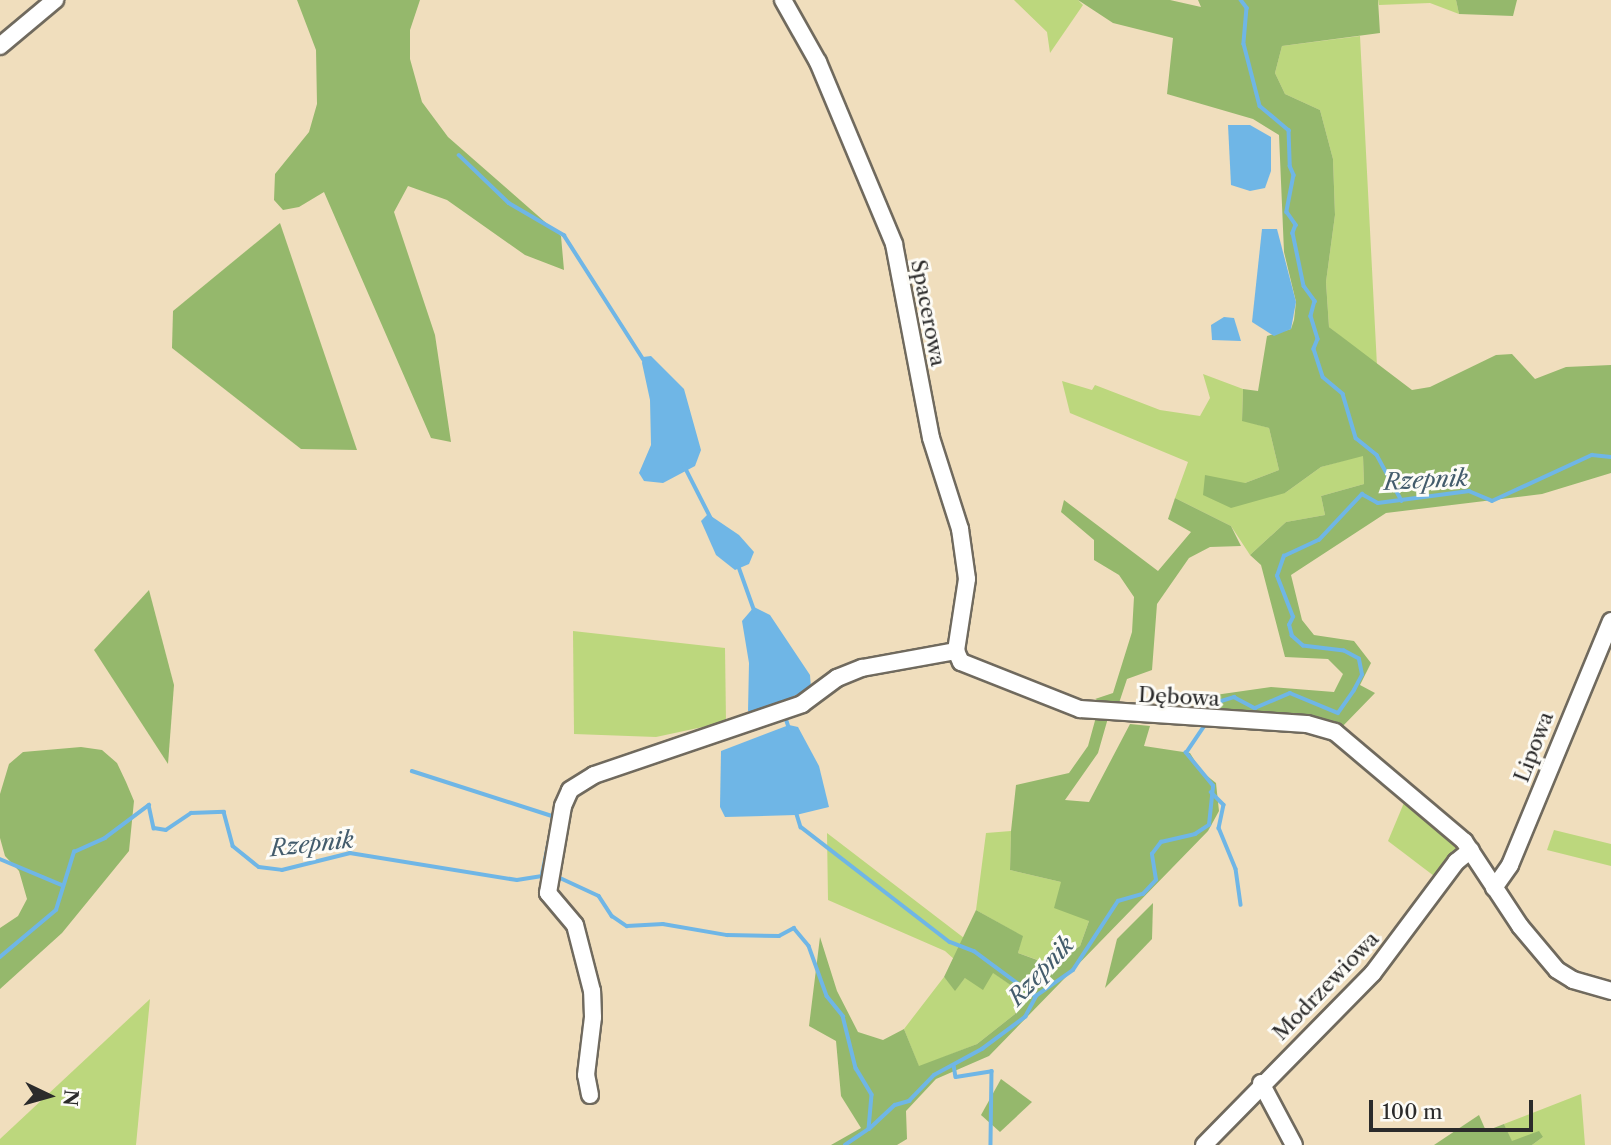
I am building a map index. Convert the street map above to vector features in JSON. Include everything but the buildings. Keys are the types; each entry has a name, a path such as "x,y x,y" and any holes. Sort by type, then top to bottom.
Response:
{"street":[{"path":"0,46 55,0"},
{"name":"Spacerowa","path":"783,0 818,62 894,244 931,438 960,529 967,579 956,651"},
{"name":"Lipowa","path":"1494,888 1510,865 1571,708 1611,621"},
{"path":"590,1095 586,1075 593,1017 592,991 575,925 548,893 563,806 570,790 594,775 669,747 710,739 802,704 837,678 862,668 956,651"},
{"name":"Dębowa","path":"956,651 961,662 1080,709 1199,720 1307,724 1335,732 1442,818 1471,850 1494,888 1557,970 1573,980 1611,991"},
{"name":"Modrzewiowa","path":"1204,1145 1261,1083 1373,973 1456,862 1471,850"},
{"path":"1261,1083 1294,1145"}],"green space":[{"path":"297,0 420,0 410,30 410,59 422,102 448,137 561,236 564,270 525,255 447,200 408,186 394,212 435,335 451,442 431,438 324,192 299,207 283,210 274,200 275,174 309,132 317,104 316,50"},
{"path":"1014,0 1078,0 1083,5 1050,53 1047,32"},
{"path":"1078,0 1170,0 1201,7 1198,0 1378,0 1380,33 1282,46 1275,73 1285,94 1320,110 1333,159 1335,215 1326,282 1329,327 1412,390 1430,387 1496,355 1512,354 1535,379 1566,367 1611,365 1611,473 1542,494 1386,513 1291,575 1302,620 1314,635 1354,641 1371,663 1360,685 1375,693 1340,729 1220,714 1215,695 1271,687 1334,692 1343,674 1328,659 1285,657 1261,565 1250,555 1286,522 1325,515 1321,496 1364,484 1363,456 1321,467 1285,493 1231,508 1203,495 1205,475 1245,483 1279,470 1269,428 1242,421 1243,389 1258,391 1267,336 1291,329 1294,320 1296,302 1284,252 1279,135 1253,119 1167,94 1173,38 1113,23"},
{"path":"1378,0 1456,0 1459,14 1430,3 1379,5"},
{"path":"1456,0 1517,0 1513,16 1459,14"},
{"path":"1360,36 1377,366 1329,327 1326,282 1335,215 1333,159 1320,110 1285,94 1275,73 1282,46"},
{"path":"280,223 357,450 301,449 172,348 173,311"},
{"path":"1203,374 1243,389 1242,420 1269,428 1279,470 1245,483 1285,493 1321,467 1363,455 1364,484 1321,496 1325,515 1286,522 1250,555 1231,526 1175,498 1188,462 1070,413 1062,381 1092,390 1095,385 1160,410 1200,416 1210,398"},
{"path":"1175,498 1231,526 1241,546 1210,547 1189,558 1157,604 1152,670 1127,679 1117,709 1095,699 1113,693 1132,632 1134,597 1119,575 1094,560 1094,540 1061,512 1064,500 1158,571 1191,532 1168,519"},
{"path":"149,590 174,685 168,764 94,650"},
{"path":"573,631 725,648 726,722 656,737 574,734"},
{"path":"1096,717 1108,718 1098,753 1065,800 1089,802 1130,724 1150,726 1144,746 1190,753 1201,771 1216,783 1219,811 1208,831 989,1056 936,1079 906,1111 907,1139 897,1145 831,1145 861,1128 841,1096 836,1041 809,1026 820,937 837,991 858,1032 883,1040 904,1029 919,1066 977,1044 1015,1014 1025,995 993,973 983,990 965,978 955,991 944,977 976,910 1023,936 1018,953 1051,965 1080,946 1089,921 1054,908 1061,882 1010,870 1011,831 1016,785 1069,773 1088,746"},
{"path":"81,747 102,750 117,763 126,782 134,801 129,851 62,933 0,989 0,928 18,916 27,899 19,871 5,856 0,838 0,794 9,764 23,752"},
{"path":"1406,798 1459,851 1438,879 1388,841"},
{"path":"1554,830 1611,844 1611,866 1547,850"},
{"path":"1011,831 1010,870 1061,882 1089,921 1080,946 1052,965 1018,953 1022,936 976,910 986,833"},
{"path":"827,833 964,938 955,960 945,951 828,900"},
{"path":"1153,903 1152,939 1105,988 1117,939"},
{"path":"992,972 1025,995 1015,1014 977,1044 919,1067 904,1029 944,977 955,990 965,978"},
{"path":"150,999 136,1145 0,1145 0,1139"},
{"path":"1001,1079 1032,1102 1000,1132 981,1115"},
{"path":"1581,1094 1585,1145 1532,1145 1543,1137 1512,1142 1504,1124"},
{"path":"1479,1115 1486,1131 1504,1124 1512,1141 1539,1131 1543,1137 1532,1145 1434,1145"}],"water":[{"path":"1228,125 1250,125 1271,137 1271,171 1265,188 1250,191 1231,185"},
{"path":"1262,229 1277,229 1296,302 1291,329 1274,336 1252,322"},
{"path":"1224,317 1234,318 1241,341 1212,340 1211,325"},
{"path":"651,356 684,389 701,450 695,466 663,483 644,481 639,473 651,445 650,400 642,363 643,357"},
{"path":"708,514 739,535 754,552 749,564 735,570 716,555 701,521"},
{"path":"754,607 770,615 810,675 811,688 758,713 748,711 749,663 742,621"},
{"path":"789,725 798,727 819,766 829,807 796,815 725,817 720,807 721,751"}],"waterway":[{"path":"1241,0 1247,8 1244,44 1260,106 1289,130 1290,166 1294,175 1287,212 1296,225 1293,233 1304,286 1315,301 1311,316 1318,339 1314,349 1323,377 1343,394 1356,438 1377,455 1402,501"},
{"path":"459,155 509,203 564,235 644,360"},
{"name":"Rzepnik","path":"1212,712 1218,702 1234,697 1255,708 1290,693 1338,713 1354,690 1362,675 1359,659 1344,651 1303,646 1292,636 1289,625 1293,617 1277,576 1284,556 1319,540 1362,494 1378,503 1469,491 1492,501 1592,455 1611,457"},
{"path":"684,465 711,518"},
{"path":"739,567 755,612"},
{"path":"785,715 790,730"},
{"name":"Rzepnik","path":"556,876 599,896 612,916 627,926 663,924 727,935 779,936 794,928 809,946 827,996 843,1016 856,1068 872,1095 869,1129 895,1105 909,1101 934,1075 982,1049 1025,1017 1036,996 1073,970 1118,901 1143,894 1156,880 1152,854 1161,842 1195,834 1209,825 1213,786 1186,753 1207,722"},
{"path":"412,771 555,817"},
{"path":"1211,792 1224,805 1219,828 1236,869 1241,905"},
{"name":"Rzepnik","path":"0,957 56,910 74,852 105,838 149,805 154,828 166,830 191,813 224,812 233,846 259,867 282,870 350,853 517,880 547,875"},
{"path":"796,811 801,827 950,942 974,951 1035,996"},
{"path":"542,874 551,831"},
{"path":"0,859 62,885"},
{"path":"954,1065 956,1077 992,1071 991,1145"},
{"path":"845,1145 869,1129"}]}
